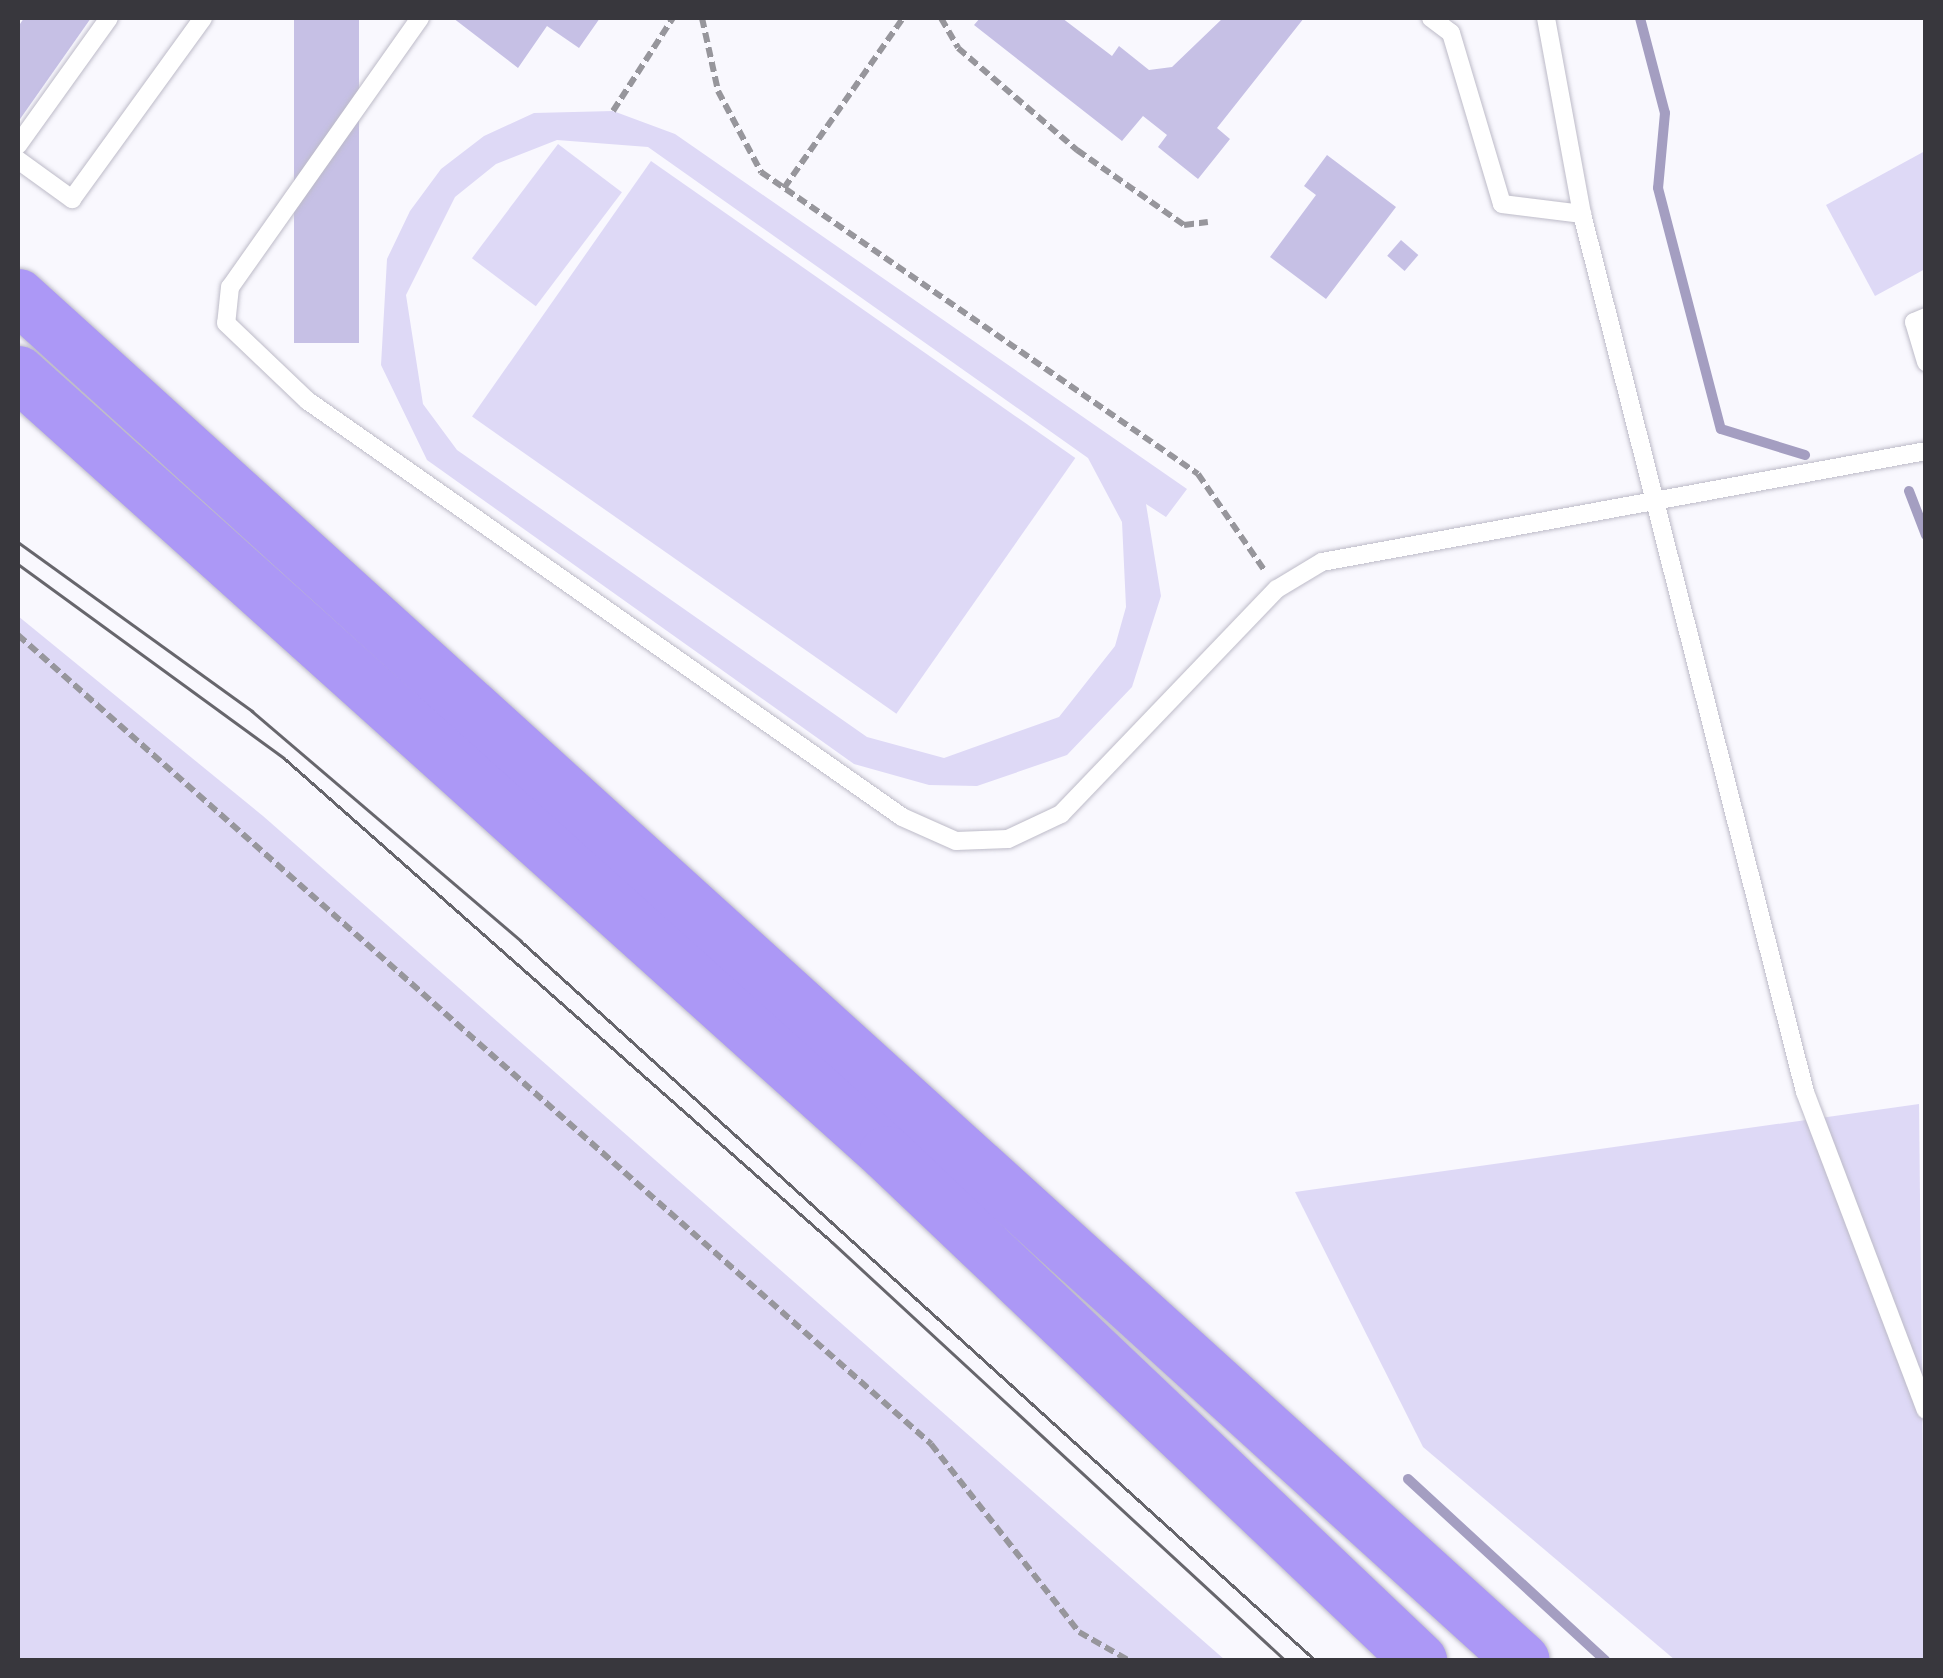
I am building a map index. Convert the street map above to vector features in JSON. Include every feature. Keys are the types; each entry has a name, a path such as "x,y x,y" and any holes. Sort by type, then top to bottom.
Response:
{"highway":[{"path":"18,296 1352,1498 1522,1660"},
{"path":"18,373 886,1153 1419,1660"},
{"path":"1352,1498 1554,1660"}],"lane":[{"path":"18,145 109,18"},
{"path":"18,160 72,199 203,18"},
{"path":"420,18 230,287 226,322 308,401 902,818 956,840 1008,838 1061,814 1277,589 1322,562 1652,496 1724,495 1926,452"},
{"path":"1431,18 1451,33 1502,204 1582,214"},
{"path":"1451,33 1464,18"},
{"path":"1546,18 1582,214 1805,1092 1926,1410"},
{"path":"1926,318 1914,322 1926,362"}],"path":[{"path":"612,111 673,18"},
{"path":"702,18 718,91 761,172 1198,474 1277,589"},
{"path":"784,188 903,18"},
{"path":"940,18 958,48 1077,150 1184,226 1208,222"},
{"path":"18,635 931,1444 1079,1632 1128,1660"}],"shaded area":[{"path":"613,111 675,134 1187,489 1166,517 1146,504 1161,596 1132,687 1067,755 977,786 929,785 854,764 427,460 381,365 387,259 410,211 441,169 484,136 534,113","holes":["557,140 648,147 1088,458 1122,522 1126,607 1115,646 1059,717 944,758 867,737 457,450 423,404 406,295 455,197 496,164"]},
{"path":"558,144 622,192 536,306 472,258"},
{"path":"1925,151 1925,269 1875,296 1826,205"},
{"path":"651,161 1075,458 896,714 472,417"},
{"path":"18,616 263,816 1225,1660 18,1660"},
{"path":"1919,1104 1925,1660 1675,1660 1423,1447 1295,1192"}],"building":[{"path":"24,18 91,18 18,122 18,27"},
{"path":"294,18 359,18 359,343 294,343"},
{"path":"453,18 600,18 579,48 547,26 518,68"},
{"path":"980,18 1062,18 1112,56 1119,46 1149,70 1172,67 1223,18 1304,18 1217,128 1230,139 1198,179 1158,147 1167,135 1143,116 1122,141 974,25"},
{"path":"1327,155 1396,207 1326,299 1270,257 1316,195 1304,186"},
{"path":"1401,240 1418,255 1405,271 1387,256"}],"waterway":[{"path":"1640,18 1665,113 1658,188 1721,429 1805,455"},
{"path":"1909,491 1926,535"},
{"path":"1408,1479 1605,1660"}],"tram line":[{"path":"18,542 252,711 521,941 1315,1660"},
{"path":"18,564 284,758 832,1242 1285,1660"}]}
